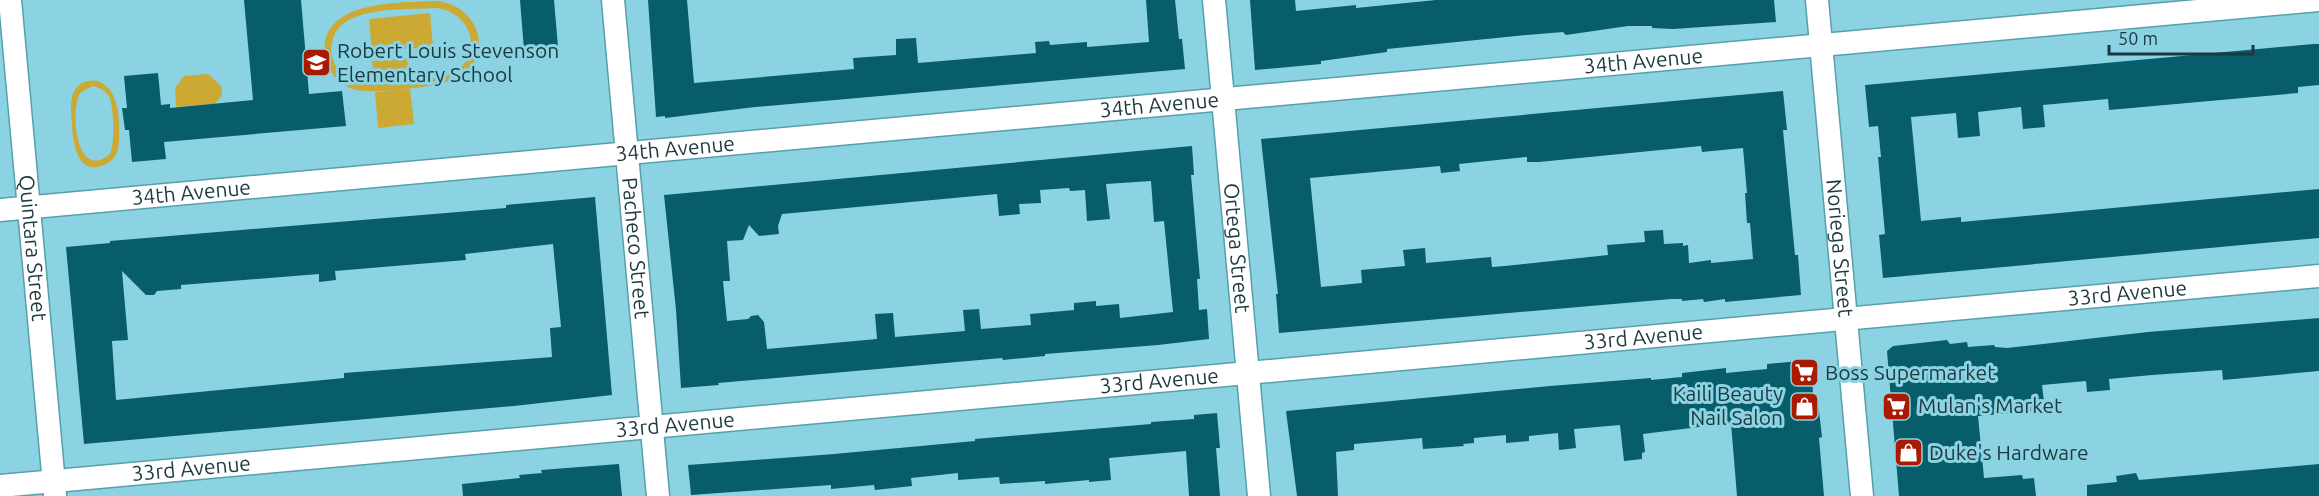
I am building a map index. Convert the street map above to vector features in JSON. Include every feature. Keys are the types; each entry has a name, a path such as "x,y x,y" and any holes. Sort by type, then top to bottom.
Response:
{"street":[{"name":"Quintara Street","path":"10,0 55,488"},
{"name":"Pacheco Street","path":"613,0 658,496"},
{"name":"Ortega Street","path":"1214,0 1259,496"},
{"name":"Noriega Street","path":"1817,0 1862,496"},
{"name":"34th Avenue","path":"0,210 2319,0"},
{"name":"33rd Avenue","path":"0,486 55,488 652,427 2319,276"}],"shaded area":[{"path":"435,1 449,4 460,10 470,18 476,29 479,40 478,52 473,64 463,75 428,86 379,91 347,87 334,76 326,60 325,42 331,28 341,18 370,6","holes":["435,8 457,16 464,24 471,43 470,54 455,72 423,80 364,84 347,78 334,63 333,39 339,28 349,20 362,15 393,10"]},
{"path":"430,13 433,47 372,52 369,19"},
{"path":"407,58 409,75 374,78 372,61"},
{"path":"208,74 221,86 222,95 215,104 176,107 175,88 184,76"},
{"path":"88,81 97,81 105,85 114,98 119,115 117,152 109,162 96,167 83,163 78,156 73,132 71,101 73,94 76,88","holes":["93,86 109,96 112,108 112,149 110,154 98,160 89,159 83,151 78,140 76,126 77,100 81,92"]},
{"path":"410,89 414,124 378,128 375,92"}],"building":[{"path":"244,0 301,0 309,94 342,91 346,126 164,142 166,159 132,162 129,130 125,130 122,108 127,108 124,76 158,73 161,105 170,104 170,108 253,100"},
{"path":"520,0 554,0 558,47 552,48 552,55 532,57 532,49 524,50"},
{"path":"648,0 687,0 694,83 854,69 853,58 896,55 896,39 916,38 918,63 1036,53 1035,42 1049,41 1050,45 1087,42 1087,47 1149,42 1146,0 1175,0 1185,69 755,107 665,118 665,116 656,117"},
{"path":"1250,0 1295,0 1296,11 1436,0 1774,0 1776,22 1673,29 1628,26 1566,35 1563,32 1527,35 1387,49 1387,52 1321,61 1321,64 1255,70"},
{"path":"2319,44 2319,85 2298,87 2298,93 2109,110 2108,99 2043,105 2045,127 2023,129 2021,107 1978,112 1980,136 1958,138 1956,113 1911,117 1921,221 1961,217 1961,222 2319,189 2319,238 1883,278 1879,235 1885,234 1878,157 1881,157 1878,126 1869,127 1865,85"},
{"path":"1783,91 1787,130 1783,130 1801,295 1725,302 1725,299 1704,302 1703,299 1682,301 1682,299 1671,299 1279,333 1276,294 1278,294 1261,139","holes":["1701,146 1702,152 1743,148 1747,223 1750,223 1753,259 1689,263 1688,245 1664,244 1663,230 1644,231 1645,242 1607,245 1608,255 1505,266 1492,267 1491,257 1426,263 1425,248 1403,250 1405,266 1361,270 1362,283 1321,287 1310,178 1440,166 1441,173 1460,171 1459,164 1527,157 1527,162 1539,162"]},
{"path":"1192,146 1194,175 1191,175 1200,279 1197,279 1199,310 1207,309 1209,339 1003,360 1002,358 681,388 676,310 664,195","holes":["1151,181 1154,222 1164,221 1173,312 1120,318 1119,304 1096,306 1096,301 1074,303 1074,310 1030,314 1031,325 981,329 979,309 963,310 965,331 895,337 893,313 875,314 877,339 767,349 764,322 758,315 748,319 727,321 723,281 730,281 727,241 743,240 749,225 759,236 779,234 778,226 782,214 997,194 999,216 1020,214 1019,204 1041,203 1040,190 1069,188 1070,191 1085,190 1087,221 1110,219 1106,184"]},
{"path":"595,197 612,395 514,406 84,444 66,247 110,243 110,241 506,208 506,205","holes":["553,244 561,327 550,328 552,357 344,373 344,378 116,400 112,341 128,340 122,271 146,295 154,295 157,291 181,289 181,285 319,274 319,282 336,280 335,271 466,260 465,254"]},
{"path":"2319,318 2319,371 2223,380 2222,370 2152,375 2109,379 2110,390 2087,392 2086,381 2042,385 2045,410 1978,416 1984,478 2022,475 2023,479 2034,478 2036,496 1899,496 1887,351 1893,346 1947,340 1950,344 1967,342 1968,347 1994,345 2007,348 2148,332"},
{"path":"1811,360 1813,394 1817,394 1822,437 1819,438 1824,496 1737,496 1731,423 1643,434 1645,452 1642,453 1642,459 1624,461 1620,425 1574,429 1576,448 1559,450 1558,433 1529,436 1529,441 1506,443 1506,435 1474,438 1474,443 1463,444 1464,446 1423,449 1422,438 1354,444 1354,450 1336,452 1338,496 1297,496 1286,411 1550,386 1682,377 1682,373 1726,368 1726,373 1767,369 1767,364"},
{"path":"1217,413 1220,448 1216,448 1220,496 1189,496 1186,451 1109,458 1111,480 1089,482 1089,480 1045,484 1045,481 1000,484 999,477 958,480 958,473 911,478 912,486 875,490 874,485 831,489 831,485 691,495 688,465 834,454 1151,424 1151,422 1194,419 1194,415"},
{"path":"619,464 622,496 463,496 462,484 520,478 519,475 542,473 541,470"},
{"path":"2319,464 2319,496 2087,496 2087,485 2117,482 2116,476 2136,473 2139,480"}],"place":[{"name":"Robert Louis Stevenson Elementary School","path":"316,63"},
{"name":"Boss Supermarket","path":"1804,373"},
{"name":"Kaili Beauty Nail Salon","path":"1804,406"},
{"name":"Mulan's Market","path":"1897,406"},
{"name":"Duke's Hardware","path":"1908,453"}]}
